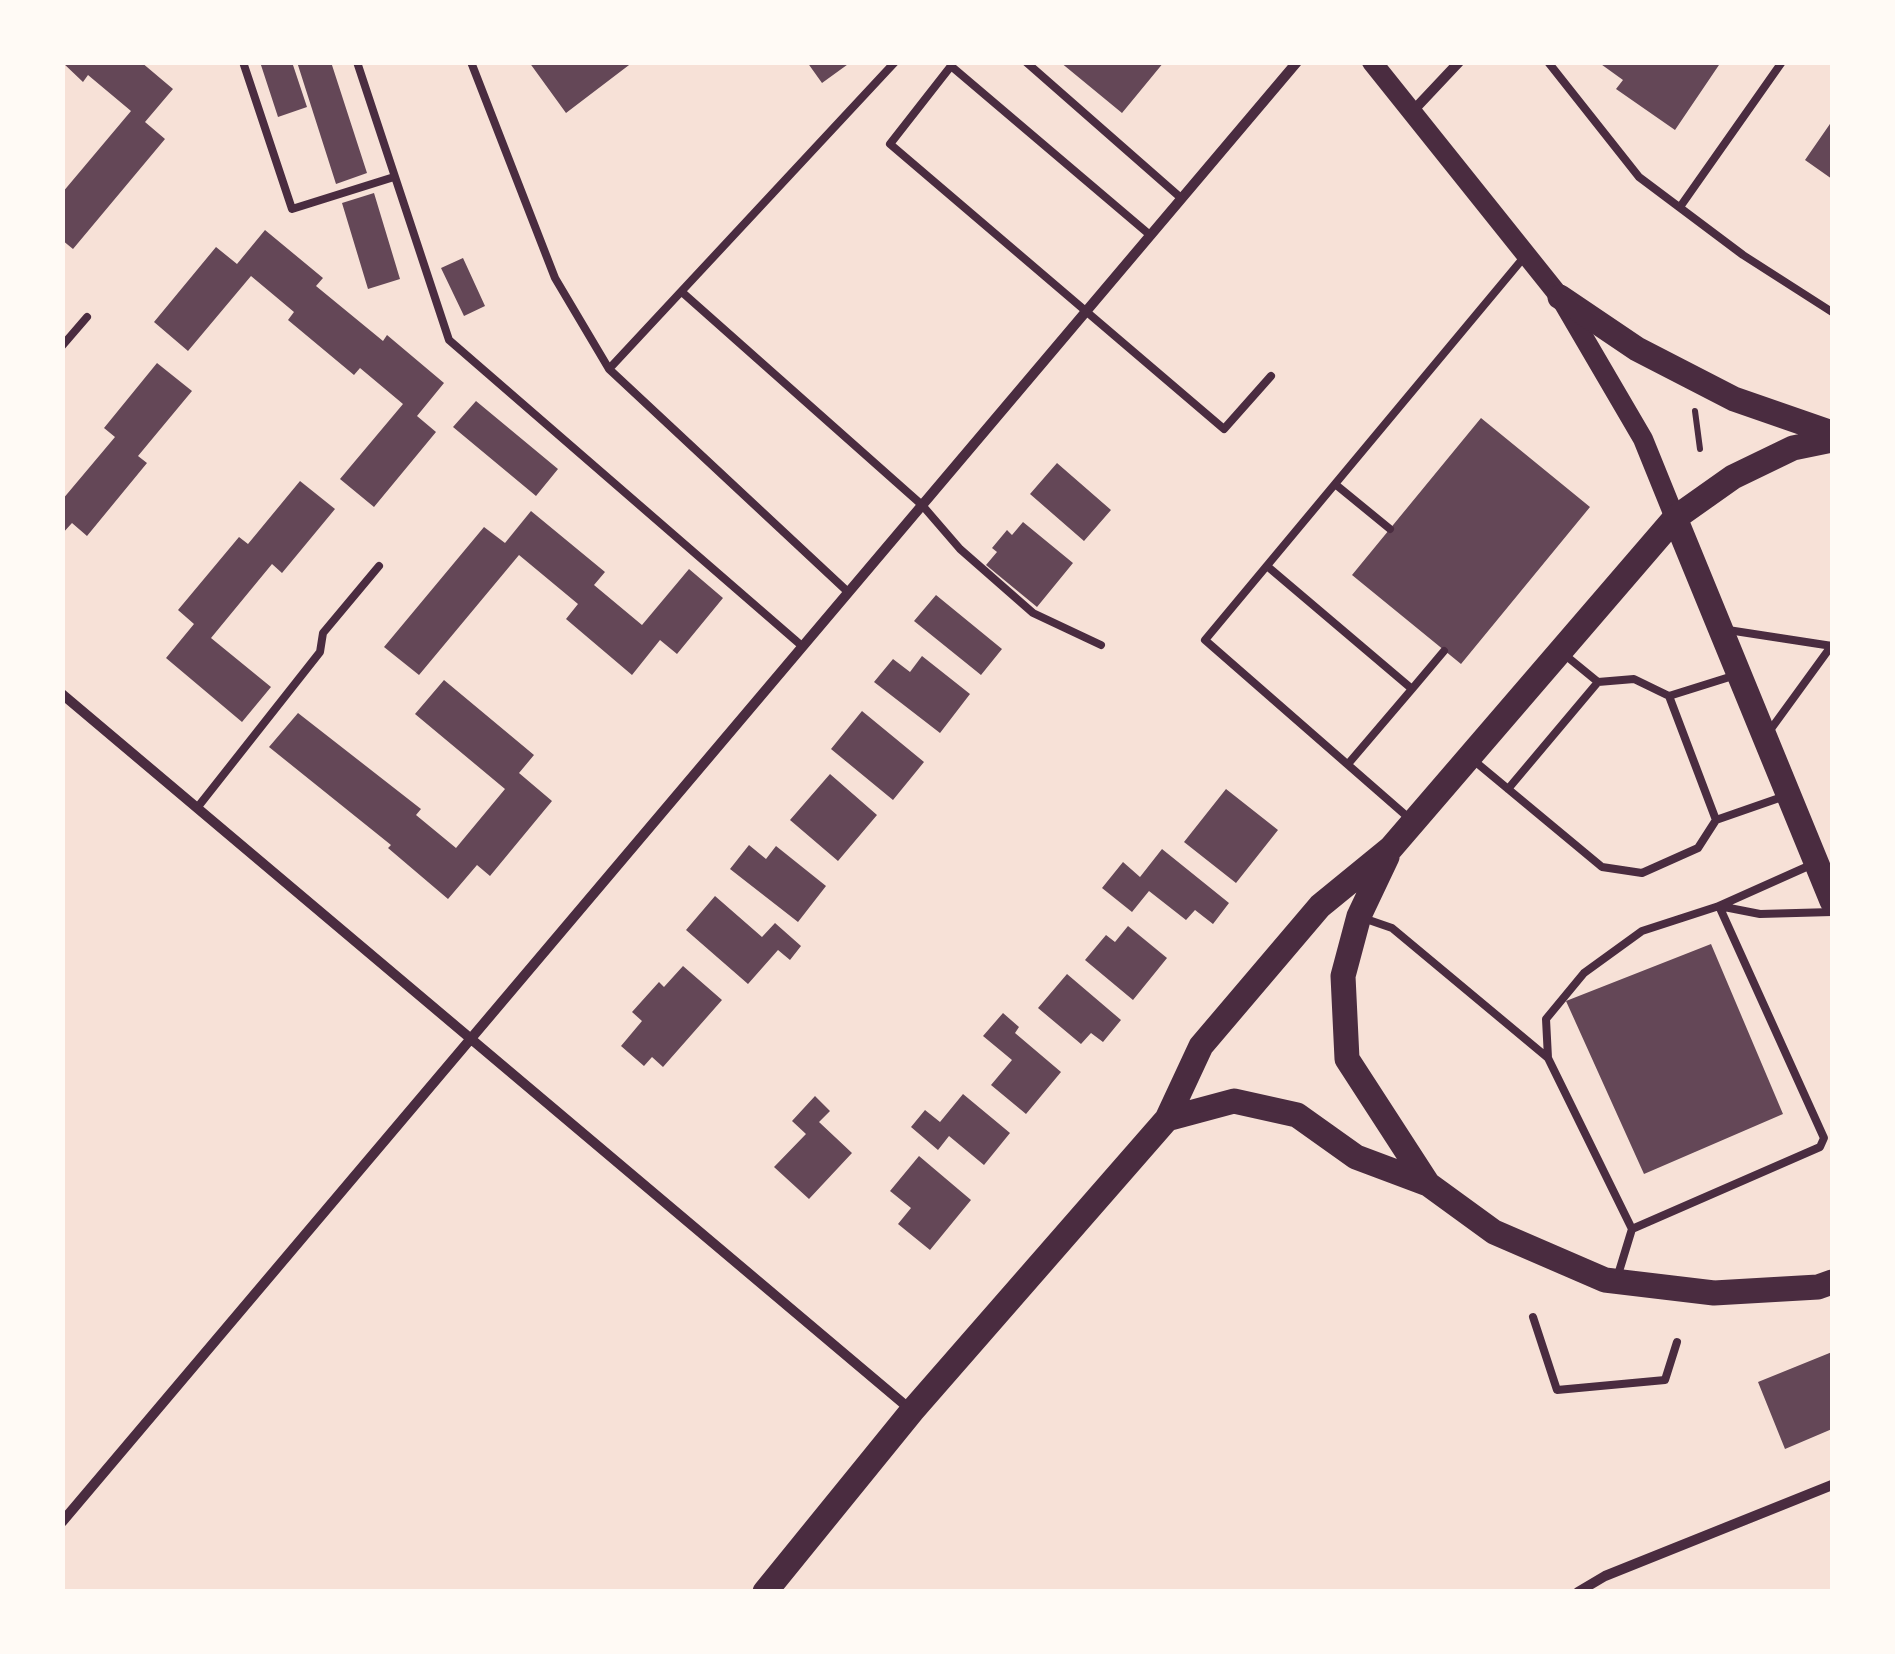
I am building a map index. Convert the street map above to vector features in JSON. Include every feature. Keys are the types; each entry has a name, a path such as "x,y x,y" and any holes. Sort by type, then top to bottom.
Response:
{"main road":[{"path":"1372,62 1560,296 1643,439 1832,901"},
{"path":"1560,296 1637,349 1734,400 1832,433"},
{"path":"766,1592 912,1411 1167,1120 1201,1046 1212,1032 1320,906 1392,848 1558,649 1675,518 1733,477 1793,448 1832,440"},
{"path":"1392,848 1359,916 1343,976 1348,1059 1428,1184"},
{"path":"1167,1120 1234,1101 1297,1115 1356,1157 1428,1184 1494,1232 1616,1282 1714,1293 1818,1287 1832,1282"}],"street":[{"path":"62,1522 1297,62"},
{"path":"1410,113 1460,62"},
{"path":"62,694 912,1411"},
{"path":"1578,1592 1605,1576 1832,1485"}],"lane":[{"path":"243,62 292,208 394,178"},
{"path":"357,62 449,340 802,646"},
{"path":"471,62 555,278 609,368 848,592"},
{"path":"609,368 895,62"},
{"path":"1026,62 1181,198"},
{"path":"1548,62 1639,177 1832,312"},
{"path":"1680,207 1782,62"},
{"path":"1150,235 952,64 890,144 1224,429 1270,376"},
{"path":"1413,822 1205,640 1526,255"},
{"path":"682,293 922,504 960,550 1033,613 1101,645"},
{"path":"62,346 87,317"},
{"path":"1336,484 1390,528"},
{"path":"197,808 320,652 323,633 378,566"},
{"path":"1267,566 1412,689"},
{"path":"1720,629 1832,645 1766,737"},
{"path":"1558,649 1598,682 1634,680 1669,696 1739,674"},
{"path":"1348,764 1444,650"},
{"path":"1508,789 1598,682"},
{"path":"1669,696 1716,820"},
{"path":"1469,756 1602,867 1642,873 1698,848 1716,820 1789,794"},
{"path":"1616,1282 1632,1229 1548,1058 1546,1019 1584,972 1642,931 1719,906 1817,862"},
{"path":"1719,906 1760,914 1832,912"},
{"path":"1632,1229 1820,1147 1824,1138 1719,906"},
{"path":"1359,916 1392,928 1548,1058"},
{"path":"1534,1317 1557,1390 1665,1380 1677,1342"}],"path":[{"path":"1693,395 1700,449"}],"building":[{"path":"62,62 141,62 173,89 145,122 165,139 73,249 62,240 62,193 131,111 88,75 83,82"},
{"path":"260,62 292,62 307,107 278,117"},
{"path":"297,62 331,62 367,173 336,184"},
{"path":"529,62 633,62 566,113"},
{"path":"807,62 851,62 822,83"},
{"path":"1060,62 1164,62 1122,113"},
{"path":"1598,62 1721,62 1675,130 1616,89 1623,80"},
{"path":"1832,121 1832,179 1805,160"},
{"path":"374,193 400,279 368,289 342,203"},
{"path":"265,230 323,278 316,286 383,341 387,335 444,383 417,416 436,432 374,507 340,479 403,404 360,368 354,375 288,320 294,312 251,276 188,351 154,322 216,247 237,264"},
{"path":"463,258 485,306 464,316 441,268"},
{"path":"157,363 192,391 138,456 147,463 87,536 72,523 62,534 62,500 115,437 104,428"},
{"path":"476,401 558,469 536,496 453,427"},
{"path":"1481,418 1590,507 1461,664 1352,575"},
{"path":"1057,463 1111,510 1084,541 1030,494"},
{"path":"300,481 335,509 282,573 272,564 211,638 271,687 242,722 166,658 194,624 178,610 239,537 248,544"},
{"path":"531,511 605,572 594,585 642,625 689,569 723,598 677,654 660,640 632,675 566,619 578,604 519,555 419,675 384,647 484,527 505,543"},
{"path":"1023,522 1073,563 1037,607 986,565 997,552 992,548 1007,530 1012,535"},
{"path":"936,595 1002,649 981,675 914,621"},
{"path":"922,656 970,694 940,733 874,682 893,659 910,672"},
{"path":"444,680 534,755 519,773 552,801 490,876 477,865 448,899 388,848 391,845 269,747 298,713 421,809 416,815 456,848 505,789 415,714"},
{"path":"862,711 924,762 893,800 831,749"},
{"path":"830,774 877,815 838,861 790,820"},
{"path":"1226,789 1278,830 1236,883 1184,842"},
{"path":"749,845 766,859 776,846 826,886 798,922 730,869"},
{"path":"1162,849 1229,903 1213,924 1195,910 1186,920 1149,891 1132,912 1102,888 1123,862 1140,877"},
{"path":"715,896 762,937 775,923 801,946 790,960 778,950 748,984 686,930"},
{"path":"1128,926 1167,958 1133,1000 1085,960 1106,935 1115,942"},
{"path":"1711,944 1783,1114 1644,1174 1566,1001"},
{"path":"683,966 722,1000 663,1067 652,1057 644,1066 621,1046 642,1021 632,1012 659,982 664,987"},
{"path":"1067,974 1121,1020 1103,1042 1091,1033 1081,1044 1038,1008"},
{"path":"1003,1013 1019,1027 1015,1033 1061,1072 1026,1114 991,1085 1012,1060 983,1036"},
{"path":"963,1094 1010,1133 984,1165 949,1136 938,1150 911,1127 925,1110 940,1122"},
{"path":"815,1096 830,1111 819,1122 852,1153 809,1199 774,1167 806,1134 792,1121"},
{"path":"919,1156 971,1200 930,1250 898,1224 911,1208 890,1191"},
{"path":"1832,1352 1832,1429 1785,1449 1758,1382"}]}
